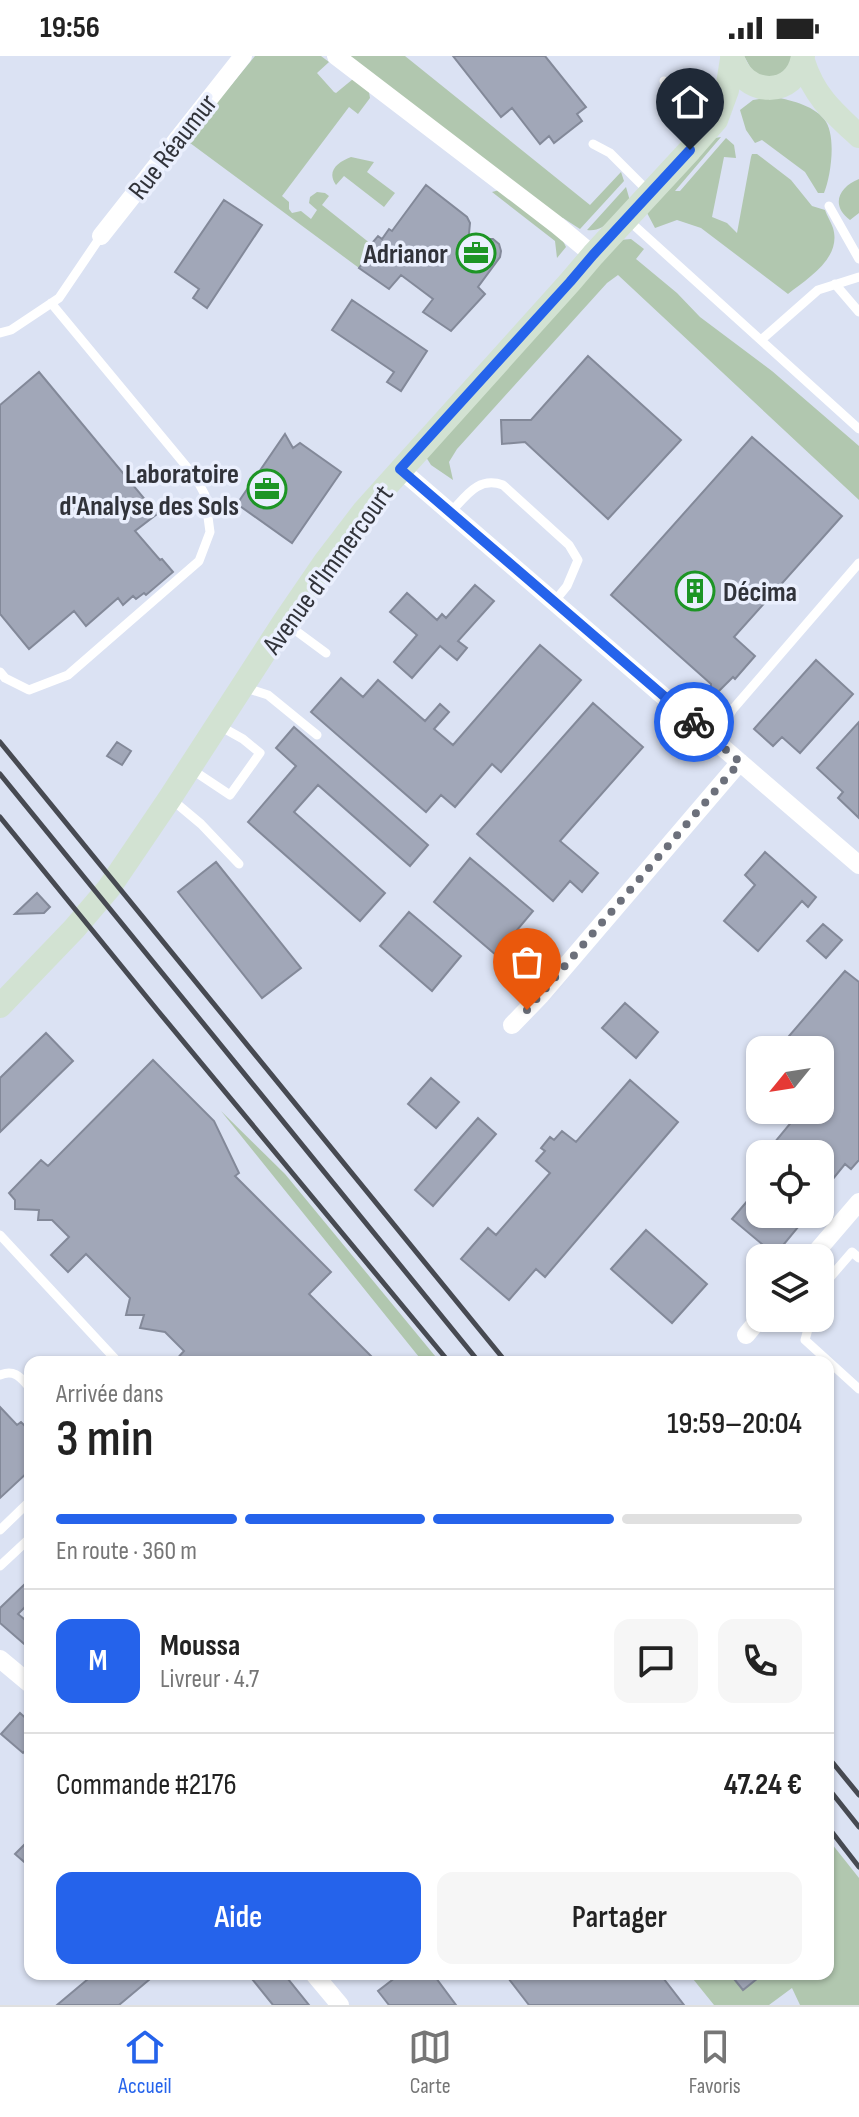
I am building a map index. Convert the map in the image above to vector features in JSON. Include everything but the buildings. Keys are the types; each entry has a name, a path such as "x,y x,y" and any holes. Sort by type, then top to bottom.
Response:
{"main road":[{"name":"Avenue d'Immercourt","path":"711,126 727,90 732,58"},
{"path":"732,58 742,78 750,84 825,105"},
{"name":"Avenue d'Immercourt","path":"0,1006 95,905 344,536 400,469 711,126 768,88 793,79 803,58"},
{"path":"803,58 807,74 825,105 859,136"}],"street":[{"name":"Rue Réaumur","path":"101,236 243,56"},
{"path":"336,56 593,255"},
{"path":"400,469 859,865"},
{"path":"512,1025 740,762"},
{"path":"823,1244 859,1202"},
{"path":"0,1659 24,1679"},
{"path":"319,1980 340,2005"}],"lane":[{"path":"664,81 711,126"},
{"path":"593,144 610,153 650,193"},
{"path":"829,206 859,259"},
{"path":"627,219 859,429"},
{"path":"0,333 11,330 59,298 101,236"},
{"path":"761,340 818,290 859,277"},
{"path":"835,284 859,312"},
{"path":"0,672 5,678 29,690 68,675 199,561 210,532 205,495 196,478 51,303"},
{"path":"451,512 479,484 491,481 503,485 569,545 578,560 567,586 554,602"},
{"path":"713,738 733,709 859,563"},
{"path":"284,622 326,653"},
{"path":"243,687 268,695 317,735"},
{"path":"190,768 230,795 260,753 218,725"},
{"path":"170,798 201,824 239,864"},
{"path":"0,1235 112,1356"},
{"path":"834,1273 852,1252 859,1258"},
{"path":"807,1332 805,1340 823,1356"},
{"path":"834,1366 859,1389"},
{"path":"0,1375 7,1372 17,1374 24,1382"},
{"path":"0,1530 24,1507"},
{"path":"0,1566 24,1544"}],"green space":[{"path":"255,56 321,56 329,62 317,73 334,92 353,79 369,92 370,98 358,114 349,107 282,196 289,202 292,213 301,211 311,219 317,210 309,203 310,197 317,192 329,196 322,205 371,244 368,249 371,252 359,268 186,140"},
{"path":"336,56 405,56 590,205 621,172 624,181 580,229 563,218 557,225"},
{"path":"744,56 794,56 794,61 777,78 754,74"},
{"path":"772,97 807,106 819,114 828,126 832,155 824,193 818,193 805,172 762,140 755,143 746,130 740,110 753,100"},
{"path":"721,137 675,191 680,191 726,138 734,145 736,158 724,157 712,217 727,223 737,233 751,157 757,154 791,180 812,206 825,210 832,226 833,249 828,258 788,294 701,228 677,220 655,228 646,211 715,138"},
{"path":"351,157 374,162 367,172 395,193 384,207 344,176 336,185 333,171"},
{"path":"859,179 859,213 850,220 840,208 840,197 846,187"},
{"path":"626,187 630,201 605,225 587,230"},
{"path":"499,190 562,239 566,247 557,258 555,241 492,192"},
{"path":"631,239 644,249 636,259 700,317 772,371 859,446 859,500 618,275 607,283 457,449 449,462 453,480 431,465 426,457 620,240"},
{"path":"221,1111 285,1174 435,1356 418,1356"},
{"path":"834,1847 859,1878 859,2005 800,2005 792,1988 769,2005 714,2005 694,1980 834,1980"}],"railway":[{"path":"0,742 501,1356"},
{"path":"0,774 474,1356"},
{"path":"0,817 444,1356"},
{"path":"834,1764 859,1795"},
{"path":"834,1796 859,1827"},
{"path":"834,1835 859,1867"}],"way so far":[{"path":"527,1010 740,762 694,722"}],"place":[{"name":"Adrianor","path":"476,253"},
{"name":"Laboratoire d'Analyse des Sols","path":"267,489"},
{"name":"Décima","path":"695,591"}],"route":[{"path":"690,150 400,469 694,722"}]}
